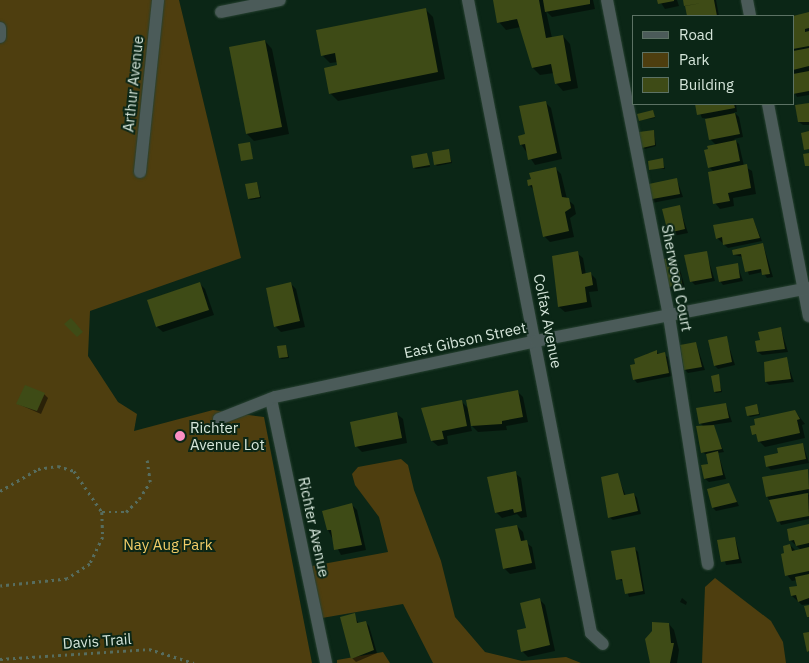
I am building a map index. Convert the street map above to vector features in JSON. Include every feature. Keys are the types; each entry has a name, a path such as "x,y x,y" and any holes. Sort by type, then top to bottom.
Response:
{"street":[{"name":"Arthur Avenue","path":"140,172 158,0"},
{"path":"221,12 280,0"},
{"name":"Colfax Avenue","path":"468,0 536,341 590,633 602,644"},
{"name":"Sherwood Court","path":"607,0 669,316 708,564"},
{"path":"747,0 750,15"},
{"path":"0,28 0,37"},
{"path":"768,105 806,288 809,316"},
{"name":"East Gibson Street","path":"219,419 271,398 536,341 806,288"},
{"name":"Richter Avenue","path":"271,398 326,663"}],"path":[{"path":"102,512 126,512 139,499 150,482 147,460"},
{"path":"0,491 38,469 58,466 74,471 102,512 103,538 90,564 81,572 67,578 0,586"},
{"name":"Davis Trail","path":"0,659 150,649 194,663"}],"green space":[{"name":"Nay Aug Park","path":"0,0 179,0 241,258 90,311 88,356 118,402 137,414 134,431 213,410 264,417 312,663 0,663"},
{"path":"401,459 408,465 414,490 441,561 455,617 485,652 522,661 566,657 581,663 433,663 403,604 322,618 312,566 388,552 379,517 355,485 352,474 358,467"},
{"path":"715,578 771,621 783,642 786,663 702,663 705,587"},
{"path":"383,652 390,663 337,663 337,660"}],"building":[{"path":"493,0 539,0 546,38 563,35 571,81 555,84 551,64 532,68 517,19 497,23"},
{"path":"543,0 590,0 590,4 545,12"},
{"path":"657,0 674,0 674,1 658,4"},
{"path":"683,0 714,0 717,15 687,15 685,6 702,3 684,6"},
{"path":"426,8 438,72 329,94 324,68 337,65 335,53 321,56 316,30"},
{"path":"809,12 809,28 805,29 805,32 809,31 809,46 794,49 794,16"},
{"path":"265,40 282,127 246,134 229,47"},
{"path":"809,48 809,66 794,70 794,51"},
{"path":"809,71 809,91 794,94 794,74"},
{"path":"546,101 557,153 528,160 525,144 520,145 518,136 525,134 519,106"},
{"path":"809,103 809,122 798,122 795,105"},
{"path":"695,105 734,105 735,108 697,115"},
{"path":"653,110 655,117 639,121 637,114"},
{"path":"735,113 740,134 709,140 705,119"},
{"path":"654,130 655,145 642,148 639,132"},
{"path":"809,131 809,149 804,150 801,133"},
{"path":"736,140 740,161 708,168 704,150 708,149 707,146"},
{"path":"250,142 253,159 241,161 238,144"},
{"path":"449,149 451,162 434,165 432,152"},
{"path":"427,153 430,165 413,168 411,156"},
{"path":"809,153 809,166 805,166 803,154"},
{"path":"663,158 664,168 649,170 648,161"},
{"path":"747,164 751,188 728,193 730,201 713,204 708,172"},
{"path":"556,167 562,197 569,198 571,208 565,212 569,231 543,237 532,185 528,186 527,180 531,179 529,173"},
{"path":"677,178 680,194 647,200 644,185"},
{"path":"257,182 260,197 248,199 245,184"},
{"path":"680,205 685,229 668,233 662,209"},
{"path":"753,218 760,238 723,245 722,237 716,239 713,225"},
{"path":"763,243 770,274 762,275 761,269 745,272 741,254 733,255 732,250"},
{"path":"578,251 582,274 591,272 593,285 585,287 587,302 558,307 552,256"},
{"path":"707,251 712,278 690,282 684,255"},
{"path":"677,257 682,284 665,288 664,259"},
{"path":"738,263 740,278 719,282 716,267"},
{"path":"200,282 209,310 156,327 147,300"},
{"path":"291,282 300,321 274,327 266,288"},
{"path":"71,318 83,332 77,337 64,324"},
{"path":"781,327 785,349 757,352 755,341 760,340 758,332"},
{"path":"727,336 732,362 714,366 708,340"},
{"path":"696,342 702,367 684,370 680,345"},
{"path":"286,345 288,357 279,358 277,346"},
{"path":"657,350 657,354 665,352 669,373 633,380 630,365 635,364 634,359"},
{"path":"787,357 791,379 765,382 764,362"},
{"path":"719,374 721,391 714,392 711,376"},
{"path":"25,385 45,393 37,411 16,404"},
{"path":"518,390 523,417 502,421 502,424 471,426 466,400"},
{"path":"462,400 467,426 442,431 444,439 431,441 421,408"},
{"path":"726,403 729,418 699,424 696,408"},
{"path":"757,404 759,414 747,416 745,407"},
{"path":"795,410 800,419 797,420 800,433 758,442 756,434 752,435 750,426 755,425 754,419"},
{"path":"397,412 402,438 355,447 350,422"},
{"path":"714,425 722,449 701,453 696,426"},
{"path":"803,443 806,459 766,467 764,456 778,453 777,448"},
{"path":"718,451 723,475 704,479 701,465 708,464 706,454"},
{"path":"808,469 809,489 766,497 762,477"},
{"path":"516,471 522,511 514,513 513,509 495,513 487,477"},
{"path":"618,473 624,495 634,493 638,511 608,518 601,477"},
{"path":"729,483 737,502 712,508 707,489"},
{"path":"808,493 809,516 777,522 769,500"},
{"path":"352,503 362,545 334,550 331,530 327,530 322,511"},
{"path":"809,524 809,543 796,546 794,540 789,541 787,529"},
{"path":"517,525 521,541 527,540 532,563 503,569 495,529"},
{"path":"735,537 739,559 721,562 717,540"},
{"path":"790,544 792,551 809,547 809,571 785,576 781,554 784,553 783,546"},
{"path":"635,547 643,591 625,594 622,579 616,580 611,551"},
{"path":"809,574 809,598 798,602 796,595 791,596 789,587 797,586 795,577"},
{"path":"540,598 550,645 521,652 517,630 526,628 520,603"},
{"path":"809,605 809,617 807,617 804,606"},
{"path":"355,613 357,623 366,621 374,650 351,659 340,617"},
{"path":"652,622 669,623 671,643 674,643 670,663 650,663 645,639 652,631"},
{"path":"809,632 809,651 807,652 803,633"}],"place":[{"name":"Richter Avenue Lot","path":"180,436"}]}
